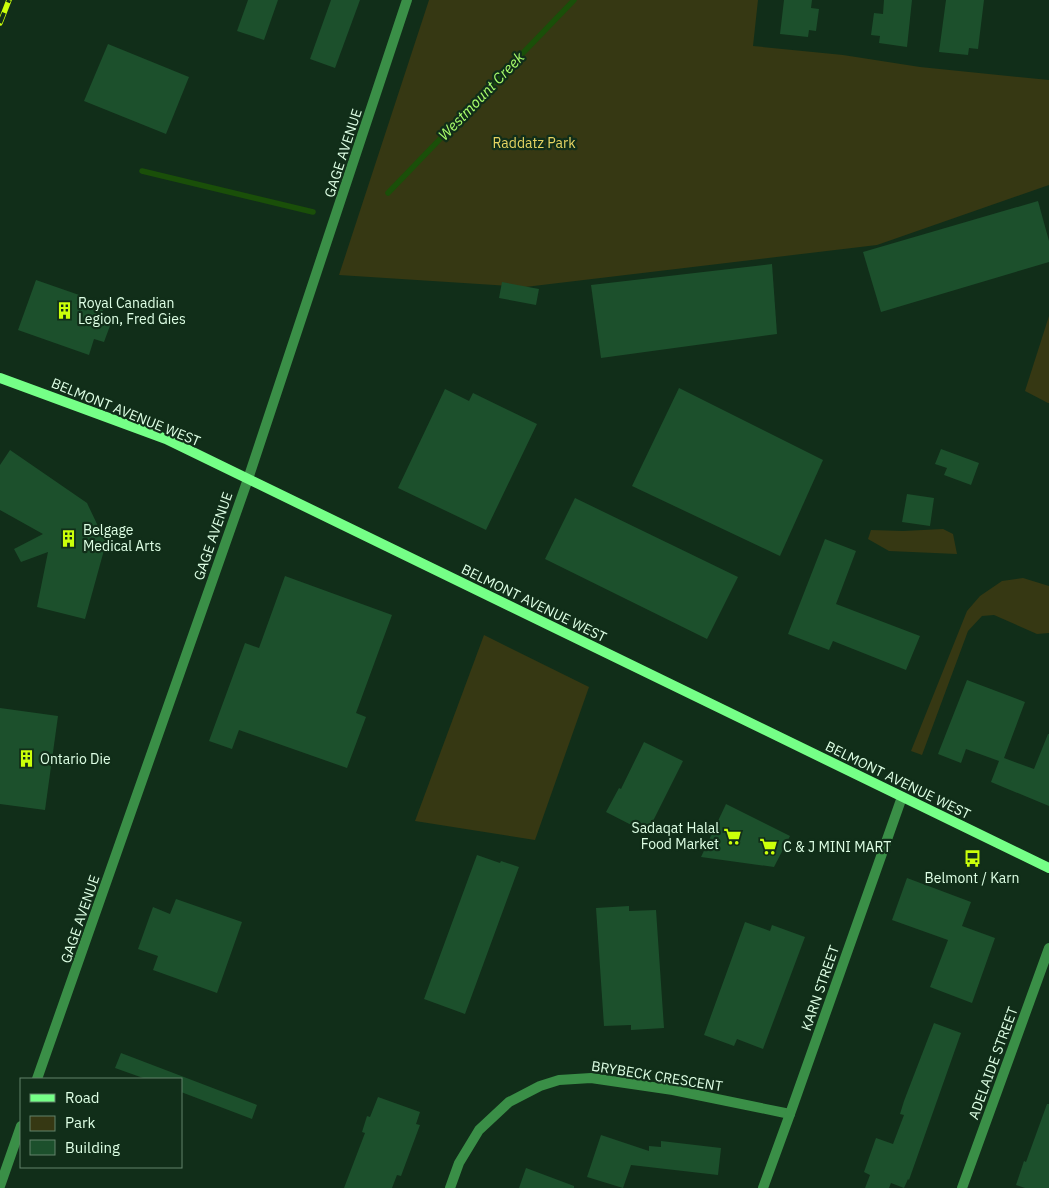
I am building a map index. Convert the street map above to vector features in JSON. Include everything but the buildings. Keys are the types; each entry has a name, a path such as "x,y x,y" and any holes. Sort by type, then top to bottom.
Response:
{"street":[{"name":"GAGE AVENUE","path":"38,1078 248,479 407,0"},
{"name":"BELMONT AVENUE WEST","path":"0,378 166,439 1049,868"},
{"name":"KARN STREET","path":"762,1188 902,796"},
{"name":"ADELAIDE STREET","path":"962,1188 1049,948"},
{"name":"BRYBECK CRESCENT","path":"450,1188 460,1163 479,1130 509,1102 540,1086 559,1080 591,1078 673,1090 790,1114"},
{"path":"0,1186 20,1129"}],"green space":[{"name":"Raddatz Park","path":"429,0 758,0 753,46 843,55 920,67 1049,80 1049,185 877,245 525,287 339,275"},
{"path":"1049,316 1049,403 1048,403 1025,391"},
{"path":"943,529 953,534 957,554 889,551 868,539 871,530"},
{"path":"1023,578 1049,586 1049,633 1037,634 994,615 982,616 968,631 922,755 911,751 967,611 980,596 1002,581"},
{"path":"484,635 589,687 535,840 415,821"}],"waterway":[{"name":"Westmount Creek","path":"388,193 574,0"},
{"name":"Westmount Creek","path":"142,171 313,212"}],"railway":[{"path":"0,23 9,0"}],"place":[{"name":"Royal Canadian Legion, Fred Gies","path":"64,311"},
{"name":"Belgage Medical Arts","path":"69,538"},
{"name":"Ontario Die","path":"26,759"},
{"name":"Sadaqat Halal Food Market","path":"733,836"},
{"name":"C & J MINI MART","path":"769,847"},
{"name":"Belmont / Karn","path":"972,858"}]}
